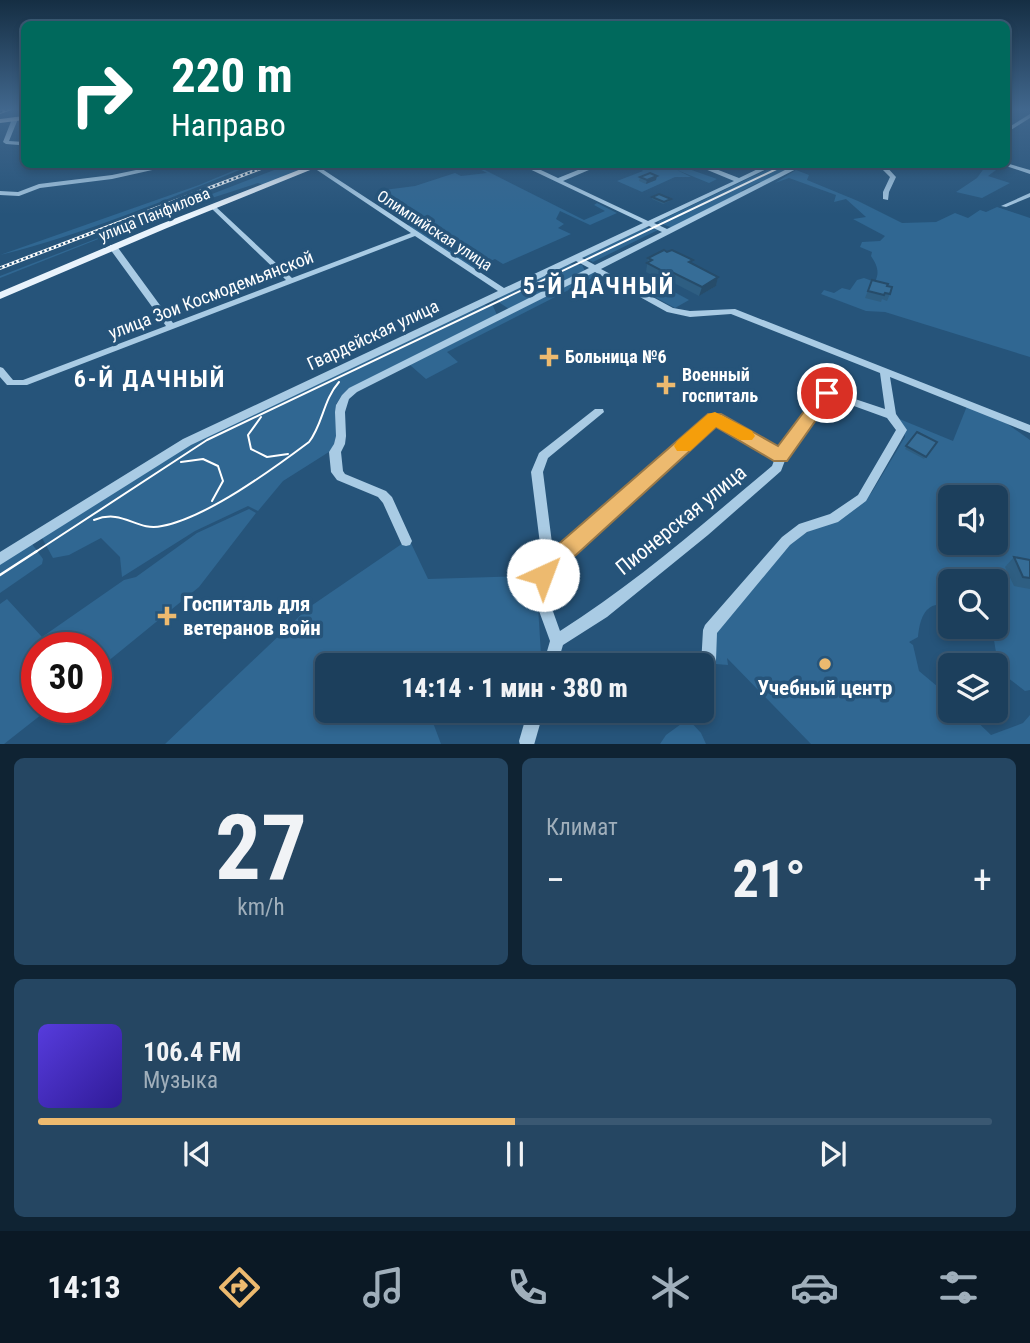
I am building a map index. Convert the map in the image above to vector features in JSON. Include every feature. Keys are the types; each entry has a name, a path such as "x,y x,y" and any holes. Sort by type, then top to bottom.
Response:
{"main road":[{"name":"улица Панфилова","path":"0,296 113,247 314,168"}],"street":[{"path":"1010,166 1030,172"},
{"path":"119,168 124,173"},
{"path":"0,193 19,194 39,186 113,177 153,168"},
{"name":"Олимпийская улица","path":"322,168 415,234 505,292"},
{"path":"530,168 667,232"},
{"path":"556,181 590,168"},
{"path":"706,168 740,181"},
{"name":"Гвардейская улица","path":"0,559 187,442 766,168"},
{"path":"406,541 388,500 382,494 341,477 337,472 335,452 340,446 340,404 343,397 795,168"},
{"path":"884,168 893,177 886,192 886,199"},
{"path":"1004,206 1030,195"},
{"path":"213,207 291,281"},
{"name":"улица Зои Космодемьянской","path":"0,370 10,383 17,385 415,234"},
{"path":"113,247 171,326"},
{"path":"576,258 670,310 690,314 732,311 1030,429"},
{"path":"489,300 507,312"},
{"path":"709,653 710,630 786,541 803,528 834,518 863,498 902,430 891,415 884,370"},
{"name":"Пионерская улица","path":"557,641 602,612 705,531 776,468 781,456 827,393 891,415"},
{"path":"554,653 557,641 538,589 548,560 537,472 542,456 599,412"},
{"path":"548,560 568,549 715,418 781,456"},
{"path":"527,741 532,723"}],"shaded area":[{"path":"245,168 128,215 0,255"},
{"path":"279,168 309,168 264,185 258,183 159,215 0,276"},
{"path":"478,168 584,220 605,211 594,205 597,203 617,213 590,225 560,211 556,219 564,224 558,228 571,234 503,264 495,259 472,269 406,226 421,220 413,215 408,216 384,200 394,197 384,190 415,186 455,173 461,176 487,173"},
{"path":"640,168 686,168 717,179 709,183 677,170 691,177 675,177 642,192 617,181 643,171"},
{"path":"771,168 794,168 764,184 759,182 741,191 745,193 673,228 657,222"},
{"path":"984,168 989,168 996,170 988,176 1010,183 982,198 956,192 977,178"},
{"path":"796,170 809,175 807,180 902,223 936,222 955,213 968,218 980,210 986,212 997,207 1030,218 1030,357 885,312 866,311 821,294 824,290 834,293 842,288 850,290 857,280 864,278 875,282 878,272 871,256 872,252 860,247 862,242 880,241 885,236 853,219 866,217 846,199 834,202 836,195 789,178 775,183"},
{"path":"644,227 658,230 593,262 583,257"},
{"path":"568,264 582,265 585,271 509,309 497,301 499,297"},
{"path":"591,273 600,274 447,352 458,362 426,379 410,365"},
{"path":"654,281 689,300 675,308 640,289"},
{"path":"484,305 493,306 497,315 343,394 336,404 339,427 332,450 283,481 258,511 248,506 195,531 122,577 120,557 101,538 69,555 53,558 42,538 186,446"},
{"path":"967,406 1006,423 1030,440 1030,690 1025,691 1008,678 1008,653 996,653 993,639 1008,639 1008,569 938,569 938,605 926,611 920,623 918,637 909,642 913,645 919,671 938,687 938,723 978,723 991,735 1023,723 1030,715 1030,744 811,744 727,658 728,665 716,664 714,660 715,634 790,542 866,499 872,492 905,437 904,429 897,418 953,441"},
{"path":"249,509 256,513 199,587 112,658 112,632 49,632 124,580 136,577 197,533"},
{"path":"409,539 428,579 528,576 538,606 541,653 315,653 315,723 433,723 441,744 165,744 308,608"},
{"path":"32,544 43,559 42,564 0,593 0,563"},
{"path":"7,599 37,632 21,632 21,723 31,723 4,744 0,744 0,604"},
{"path":"682,723 692,723 706,744 660,744 666,735"}],"building":[{"path":"650,173 657,176 647,180 640,177"},
{"path":"659,194 671,199 664,202 652,197"},
{"path":"664,250 672,250 693,260 689,262 718,277 702,287 647,263 652,260 648,258"},
{"path":"872,280 892,287 890,294 868,291"},
{"path":"917,432 937,442 926,457 906,446"},
{"path":"1014,557 1030,560 1030,578 1023,577"}],"tram line":[{"path":"34,553 207,440 779,168"},
{"path":"94,520 114,517 145,526 162,526 218,503 309,442 339,382"},
{"path":"261,417 248,435 251,449 267,457 288,454"},
{"path":"181,462 203,459 218,466 223,481 212,501"},
{"path":"0,575 37,551"}],"railway":[{"path":"0,268 262,168"}],"slow traffic":[{"path":"683,446 715,418 746,436"}],"place":[{"name":"Больница №6","path":"549,357"},
{"name":"Военный госпиталь","path":"666,385"},
{"name":"Госпиталь для ветеранов войн","path":"167,616"},
{"name":"Учебный центр","path":"825,664"}],"district":[{"name":"5-Й ДАЧНЫЙ","path":"599,286"},
{"name":"6-Й ДАЧНЫЙ","path":"150,379"}],"route":[{"path":"543,575 548,560 568,549 715,418 781,456 827,393"}]}
